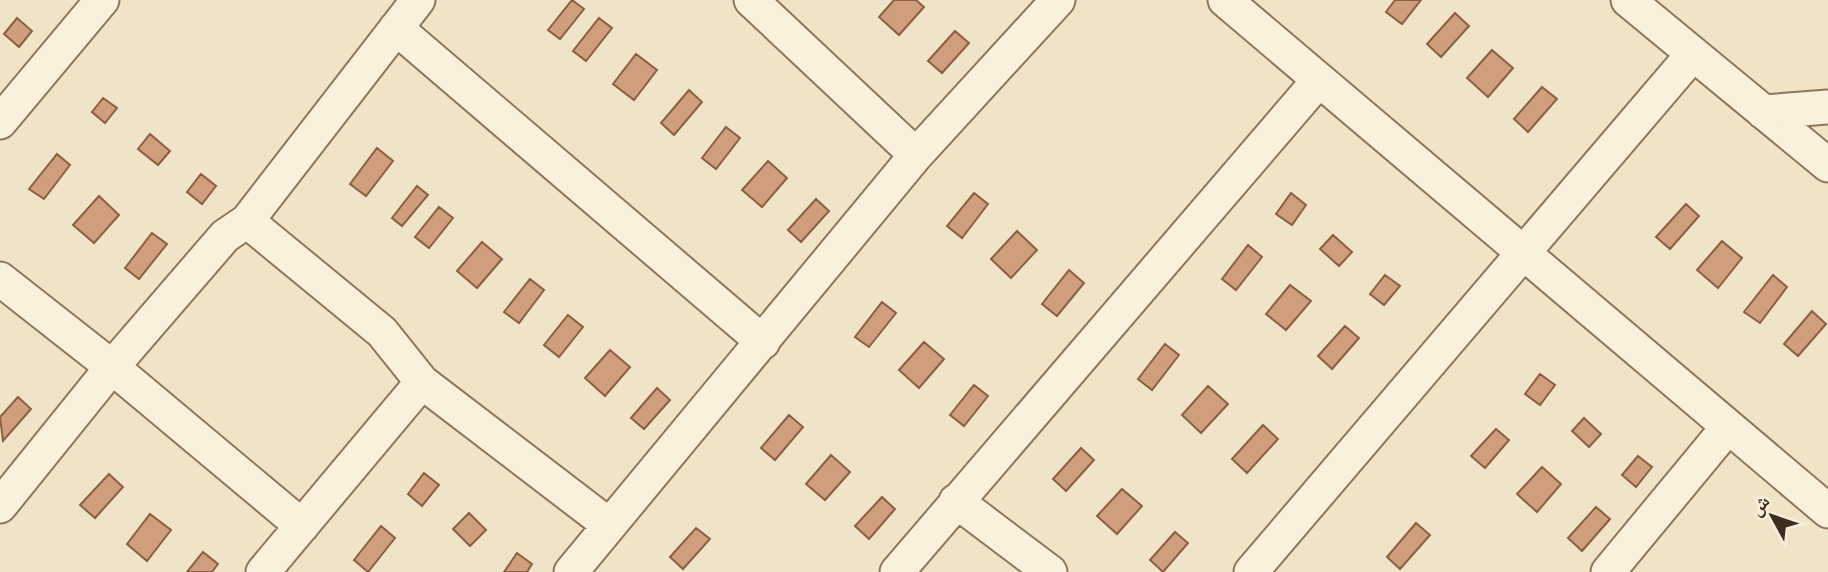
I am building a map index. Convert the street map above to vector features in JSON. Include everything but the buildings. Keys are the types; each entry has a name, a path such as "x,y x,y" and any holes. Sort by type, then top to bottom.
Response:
{"street":[{"path":"0,122 102,0"},
{"path":"0,506 112,367 225,236 247,221 418,0"},
{"path":"751,0 916,155"},
{"path":"571,572 916,155 1058,0"},
{"path":"1225,0 1828,511"},
{"path":"1628,0 1828,165"},
{"path":"396,28 763,342"},
{"path":"1251,572 1693,54"},
{"path":"897,572 1319,80"},
{"path":"1763,112 1828,107"},
{"path":"247,221 382,332 422,382 609,525"},
{"path":"0,279 112,367 302,526"},
{"path":"263,572 422,382"},
{"path":"1608,572 1728,427"},
{"path":"956,501 1050,572"}]}
